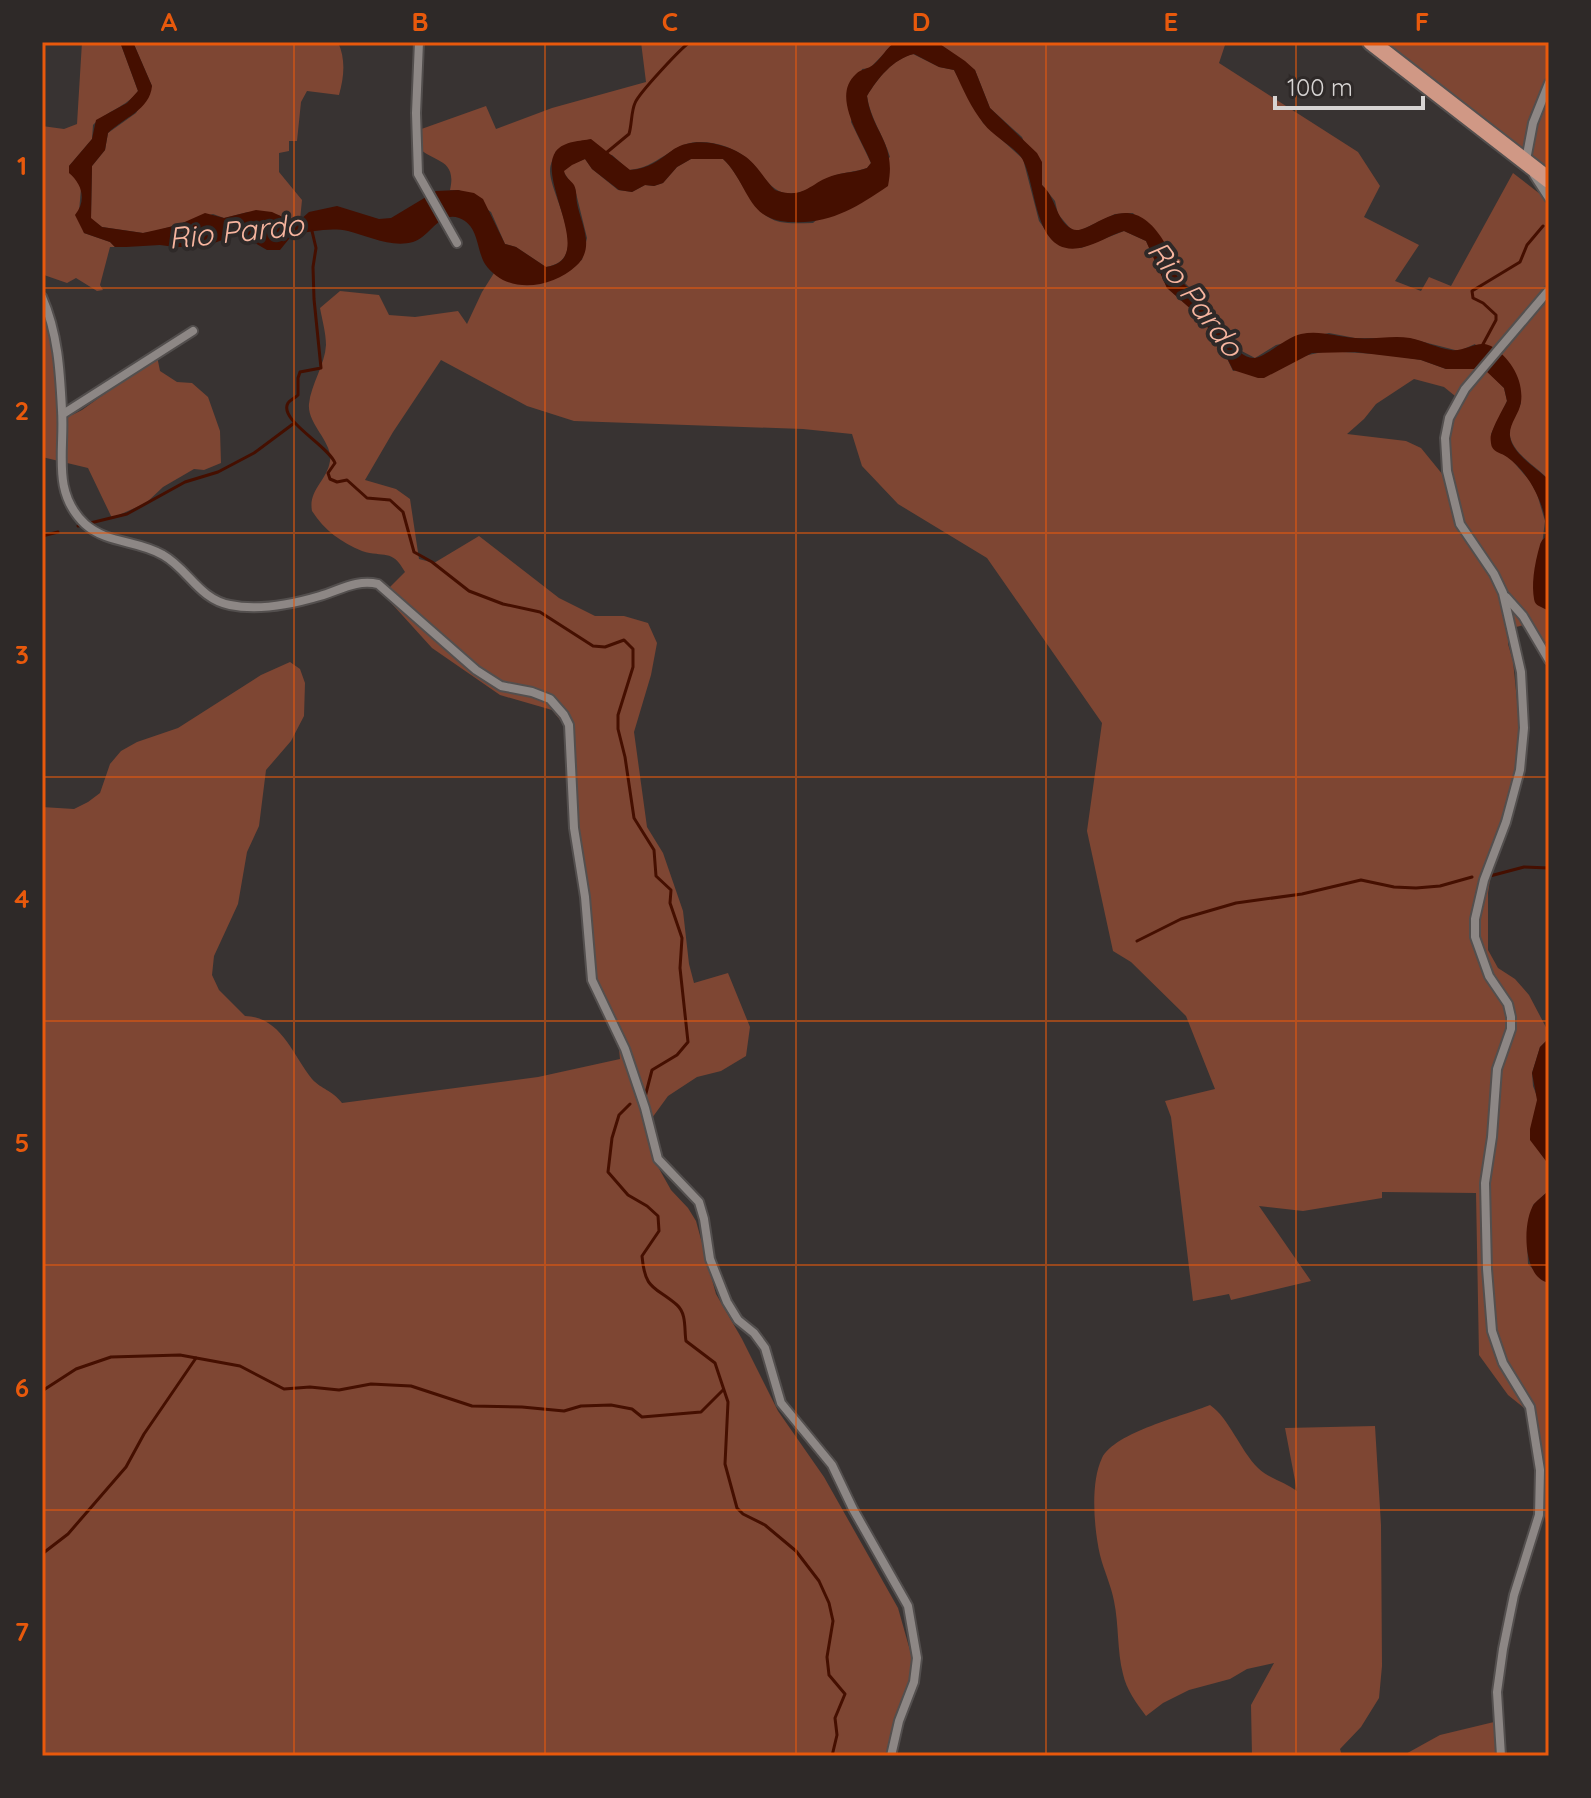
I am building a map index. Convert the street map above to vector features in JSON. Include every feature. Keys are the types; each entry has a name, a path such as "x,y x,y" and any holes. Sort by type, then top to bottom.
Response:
{"main road":[{"path":"1371,42 1549,180"}],"street":[{"path":"419,42 416,113 418,174 457,243"},
{"path":"1549,83 1533,123 1525,162 1549,198"},
{"path":"1501,1756 1497,1692 1514,1595 1539,1515 1539,1454 1530,1407 1508,1372 1494,1341 1487,1269 1485,1183 1497,1069 1511,1029 1511,1017 1508,1004 1489,976 1475,937 1475,919 1520,770 1524,728 1519,660 1503,593 1494,574 1460,524 1447,471 1445,438 1449,418 1465,389 1549,290"},
{"path":"42,297 55,330 63,414 61,464 64,491 72,509 86,525 101,535 143,545 163,554 209,597 234,606 300,601 356,584 378,584 476,670 501,686 550,699 564,715 571,740 570,789 585,897 592,980 625,1049 658,1159 699,1202 710,1259 727,1302 738,1320 754,1333 765,1348 781,1403 832,1465 908,1606 917,1658 914,1682 899,1721 891,1756"},
{"path":"63,414 193,331"},
{"path":"1503,593 1523,616 1549,660"}],"shaded area":[{"path":"82,42 120,42 138,91 93,125 92,139 69,166 81,188 79,212 84,233 110,242 115,247 110,247 100,285 103,290 97,291 76,278 67,283 44,275 42,281 42,126 64,129 77,124"},
{"path":"133,42 338,42 343,68 339,95 307,91 301,102 297,141 289,141 289,151 279,153 279,172 302,200 300,220 248,212 224,218 213,214 143,233 102,227 91,219 92,166 105,150 108,133 136,113 152,86"},
{"path":"641,42 895,42 870,68 862,69 851,122 871,163 867,168 835,175 804,191 785,193 774,188 744,156 711,143 688,143 648,165 629,170 612,155 556,151 550,170 566,225 567,252 560,262 546,267 516,247 505,244 491,212 459,190 450,190 450,171 422,151 415,142 413,132 486,106 496,129 552,108 646,82"},
{"path":"936,42 1226,42 1219,63 1358,152 1380,186 1364,217 1419,245 1395,281 1421,291 1429,277 1451,286 1513,173 1549,201 1549,480 1523,457 1513,443 1511,425 1521,403 1475,344 1459,351 1408,338 1355,338 1329,333 1276,345 1255,358 1238,349 1219,317 1175,273 1167,252 1133,213 1115,214 1081,230 1069,227 1042,185 1022,137 990,108 975,70"},
{"path":"1372,42 1549,42 1549,180"},
{"path":"913,54 939,67 954,70 983,123 1023,159 1039,221 1060,245 1081,248 1124,231 1146,241 1167,288 1201,318 1221,346 1233,371 1327,351 1391,355 1421,360 1446,369 1485,369 1504,388 1507,401 1491,434 1503,454 1530,481 1545,521 1540,561 1546,601 1549,603 1549,640 1538,646 1524,625 1516,627 1509,634 1520,730 1516,778 1493,861 1488,893 1488,950 1498,968 1515,979 1529,995 1549,1033 1549,1038 1540,1047 1532,1073 1538,1099 1533,1119 1549,1165 1549,1190 1533,1205 1527,1240 1528,1264 1546,1282 1549,1279 1549,1542 1528,1411 1508,1395 1479,1355 1476,1193 1382,1192 1382,1198 1303,1211 1259,1206 1311,1281 1231,1300 1229,1294 1193,1301 1171,1117 1165,1101 1215,1089 1186,1016 1131,962 1113,951 1087,831 1102,723 987,558 898,504 862,466 852,434 803,429 574,421 527,406 441,360 365,480 396,489 410,499 419,559 434,563 479,536 559,598 595,616 624,616 648,623 657,643 634,732 647,827 663,853 683,911 694,983 728,973 750,1027 746,1056 721,1071 697,1077 668,1096 652,1118 648,1130 652,1156 671,1190 696,1221 716,1294 778,1411 824,1477 898,1608 913,1661 911,1697 895,1756 42,1756 42,807 74,809 88,802 100,793 110,764 121,751 178,728 261,675 290,662 300,669 305,683 304,716 291,741 266,770 259,826 247,852 238,904 214,956 212,975 219,990 245,1016 257,1018 277,1030 312,1079 342,1103 538,1077 620,1059 619,1049 590,988 588,977 569,731 552,710 500,695 432,648 383,594 405,572 400,564 387,555 362,551 347,544 328,530 312,511 315,491 330,461 328,447 309,411 310,397 326,345 320,308 340,291 379,295 389,315 415,317 458,311 467,324 494,273 506,280 582,260 587,238 575,189 563,171 585,159 592,169 618,190 632,192 645,185 663,183 677,167 691,159 723,159 761,212 784,223 813,223 890,157 867,96 887,70","holes":["1414,379 1444,387 1460,400 1445,450 1443,475 1421,448 1406,441 1347,434 1376,404"]},
{"path":"42,302 46,308 65,415 82,410 157,356 160,371 177,382 192,383 208,397 220,431 221,463 204,470 194,469 163,487 146,503 112,518 88,468 42,457"},
{"path":"1210,1405 1223,1418 1258,1468 1297,1491 1285,1428 1375,1426 1381,1525 1382,1666 1379,1698 1361,1727 1340,1749 1342,1756 1252,1756 1251,1705 1274,1663 1247,1669 1230,1679 1189,1690 1146,1716 1124,1680 1114,1601 1096,1532 1094,1506 1098,1468 1109,1449 1121,1440"},
{"path":"1494,1722 1500,1756 1402,1756 1440,1735"}],"water":[{"path":"120,42 133,42 152,86 141,107 108,133 105,150 92,166 91,218 102,227 143,233 178,225 205,213 224,218 256,210 272,212 291,221 300,220 309,212 337,206 379,219 391,218 436,191 458,190 474,193 483,199 505,244 516,247 546,267 561,261 567,250 567,235 552,164 556,151 563,145 591,139 630,170 648,166 682,145 710,143 730,148 746,157 775,190 801,192 835,175 867,168 871,163 847,106 849,83 856,74 873,65 895,42 937,42 975,70 990,108 1037,153 1042,162 1042,185 1067,225 1080,230 1122,213 1134,214 1148,222 1163,241 1177,276 1214,312 1237,348 1247,357 1263,355 1295,336 1315,333 1362,338 1410,338 1451,350 1486,344 1504,356 1518,378 1521,394 1520,407 1511,426 1511,441 1522,457 1549,480 1549,603 1543,594 1539,573 1545,529 1543,511 1532,485 1520,469 1492,447 1492,431 1507,401 1504,388 1484,369 1446,369 1421,360 1355,352 1312,353 1264,378 1233,370 1201,318 1167,288 1146,241 1124,231 1084,247 1067,248 1055,242 1039,217 1021,157 984,124 954,70 939,67 914,54 899,60 887,70 867,96 887,148 890,171 888,186 865,201 843,213 819,220 781,221 757,209 723,159 691,159 677,167 663,183 645,185 632,192 619,190 592,169 585,159 564,171 575,187 586,236 582,259 566,274 530,285 505,281 494,274 482,258 470,226 452,217 440,221 413,242 388,242 348,231 327,230 293,234 280,250 267,250 239,234 203,247 115,247 110,242 84,233 75,215 81,204 81,192 69,173 69,166 92,139 96,120 127,103 138,91"},
{"path":"1549,1038 1549,1165 1530,1140 1530,1129 1537,1100 1532,1073 1540,1047"},
{"path":"1549,1190 1549,1279 1546,1282 1533,1269 1526,1235 1534,1204"}],"waterway":[{"path":"606,153 629,134 638,98 690,42"},
{"path":"1482,346 1496,315 1473,298 1472,291 1520,262 1527,245 1543,226"},
{"path":"312,231 316,248 314,299 321,368 300,372 298,395 288,403 287,410 297,425 331,456 335,463 328,473 330,479 337,482 347,480 367,498 390,500 403,512 414,552 469,591 503,604 540,612 593,646 605,647 624,640 633,649 633,667 618,715 618,729 634,818 654,850 656,876 671,890 670,903 682,938 680,968 688,1042 677,1055 652,1070 645,1097"},
{"path":"78,526 127,514 185,482 218,472 254,453 293,424"},
{"path":"42,536 58,532"},
{"name":"Rio Pardo","path":"1549,546 1542,586 1543,598 1549,601"},
{"path":"1490,876 1524,867 1549,868"},
{"path":"1137,941 1181,919 1236,903 1302,894 1361,880 1416,888 1440,886 1472,877"},
{"path":"630,1104 619,1115 612,1138 608,1172 628,1195 658,1216 659,1231 642,1256 646,1276 652,1286 680,1309 684,1317 686,1341 715,1363 728,1402 725,1464 737,1508 765,1525 796,1551 819,1581 829,1603 833,1621 827,1657 829,1675 845,1694 835,1718 837,1735 832,1756"},
{"path":"42,1391 76,1369 111,1357 180,1355 240,1366 284,1389 310,1387 339,1390 371,1384 411,1386 472,1406 564,1411 581,1406 611,1405 632,1409 642,1417 701,1412 723,1390"},
{"path":"42,1554 68,1534 126,1467 144,1434 196,1358"}]}
